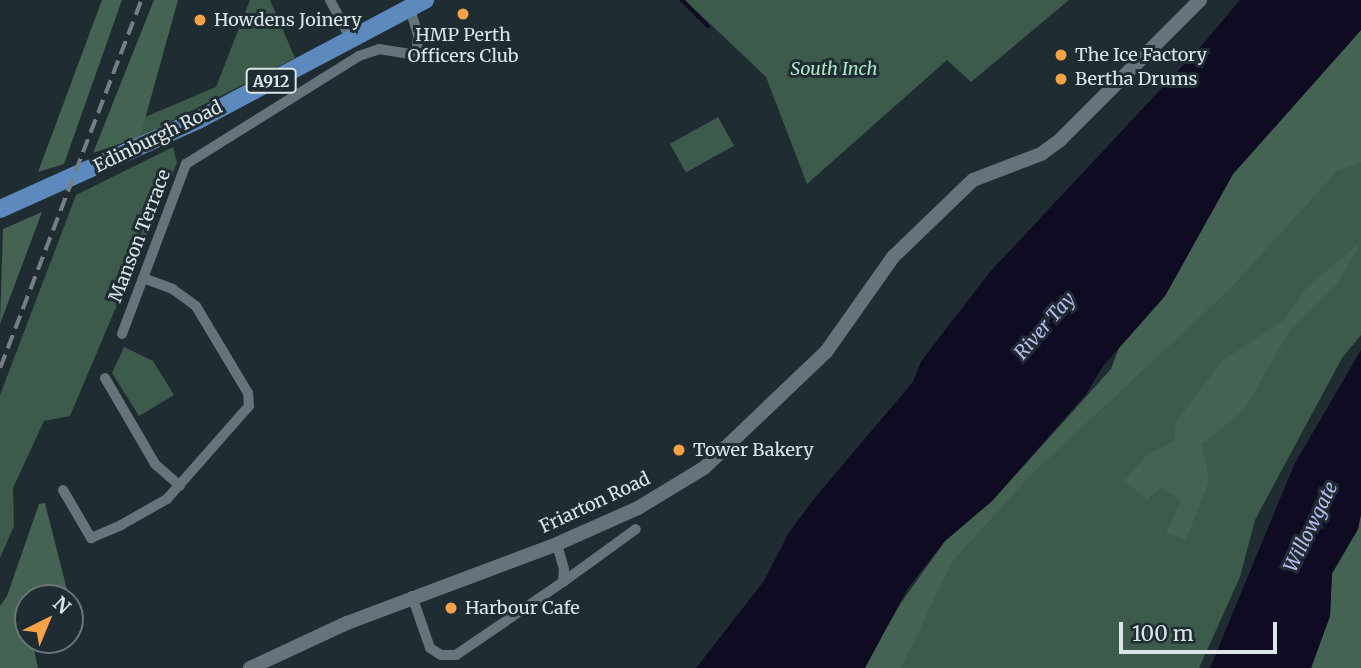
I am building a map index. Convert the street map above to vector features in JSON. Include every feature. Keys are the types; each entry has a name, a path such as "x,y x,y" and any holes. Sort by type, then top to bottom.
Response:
{"main road":[{"name":"Edinburgh Road","path":"0,209 198,120 418,4"}],"street":[{"path":"330,0 350,38"},
{"name":"Friarton Road","path":"250,668 412,596 557,544 638,508 704,468 826,352 893,257 973,180 1041,153 1060,140 1199,0"},
{"name":"Manson Terrace","path":"122,334 186,164 359,56 379,49 409,54 416,49 418,4"},
{"path":"63,490 91,538 167,499 249,406 248,393 196,306 173,289 143,278"},
{"path":"105,378 155,464 180,486"},
{"path":"412,596 430,648 441,655 456,655 636,529"},
{"path":"557,544 564,569 563,582"}],"green space":[{"path":"102,0 122,0 64,164 38,172"},
{"path":"154,0 178,0 140,137 93,153"},
{"path":"250,0 270,0 295,58 140,137 145,117 216,87"},
{"name":"South Inch","path":"685,0 1069,0 971,82 947,60 807,184 766,77"},
{"path":"1361,30 1361,163 1337,171 1230,289 1036,470 952,562 901,668 863,668 901,603 945,541 992,501 1111,369 1119,348 1165,296 1233,174"},
{"path":"1361,113 1361,335 1342,358 1255,520 1240,577 1199,668 884,668 907,611"},
{"path":"718,117 734,146 686,173 670,144"},
{"path":"173,147 177,163 70,416 44,421 13,488 14,526 0,558 0,395 76,195"},
{"path":"42,212 0,324 3,229"},
{"path":"1360,243 1338,283 1289,332 1244,410 1202,444 1209,481 1186,540 1166,533 1181,501 1161,487 1147,499 1124,481 1146,456 1174,441 1176,422 1222,361 1284,320 1307,287"},
{"path":"124,347 153,361 174,395 139,416 112,373"},
{"path":"45,503 65,584 14,584 14,654 35,654 38,668 0,668 0,606 7,596 39,504"},
{"path":"1361,514 1361,668 1311,668 1330,616 1332,574 1358,529"}],"water":[{"name":"River Tay","path":"1240,0 1361,0 1361,30 1233,174 1165,296 1103,366 1086,394 992,501 945,541 908,588 865,668 696,668 764,581 788,534 813,500 912,383 922,360 990,272 1203,44"},
{"name":"Willowgate","path":"1361,350 1361,514 1358,529 1332,573 1330,616 1311,668 1210,668 1294,465"}],"waterway":[{"path":"682,0 708,26"}],"railway":[{"path":"0,368 141,0"}],"place":[{"name":"HMP Perth Officers Club","path":"463,14"},
{"name":"Howdens Joinery","path":"200,20"},
{"name":"The Ice Factory","path":"1061,55"},
{"name":"Bertha Drums","path":"1061,79"},
{"name":"Tower Bakery","path":"679,450"},
{"name":"Harbour Cafe","path":"451,608"}]}
